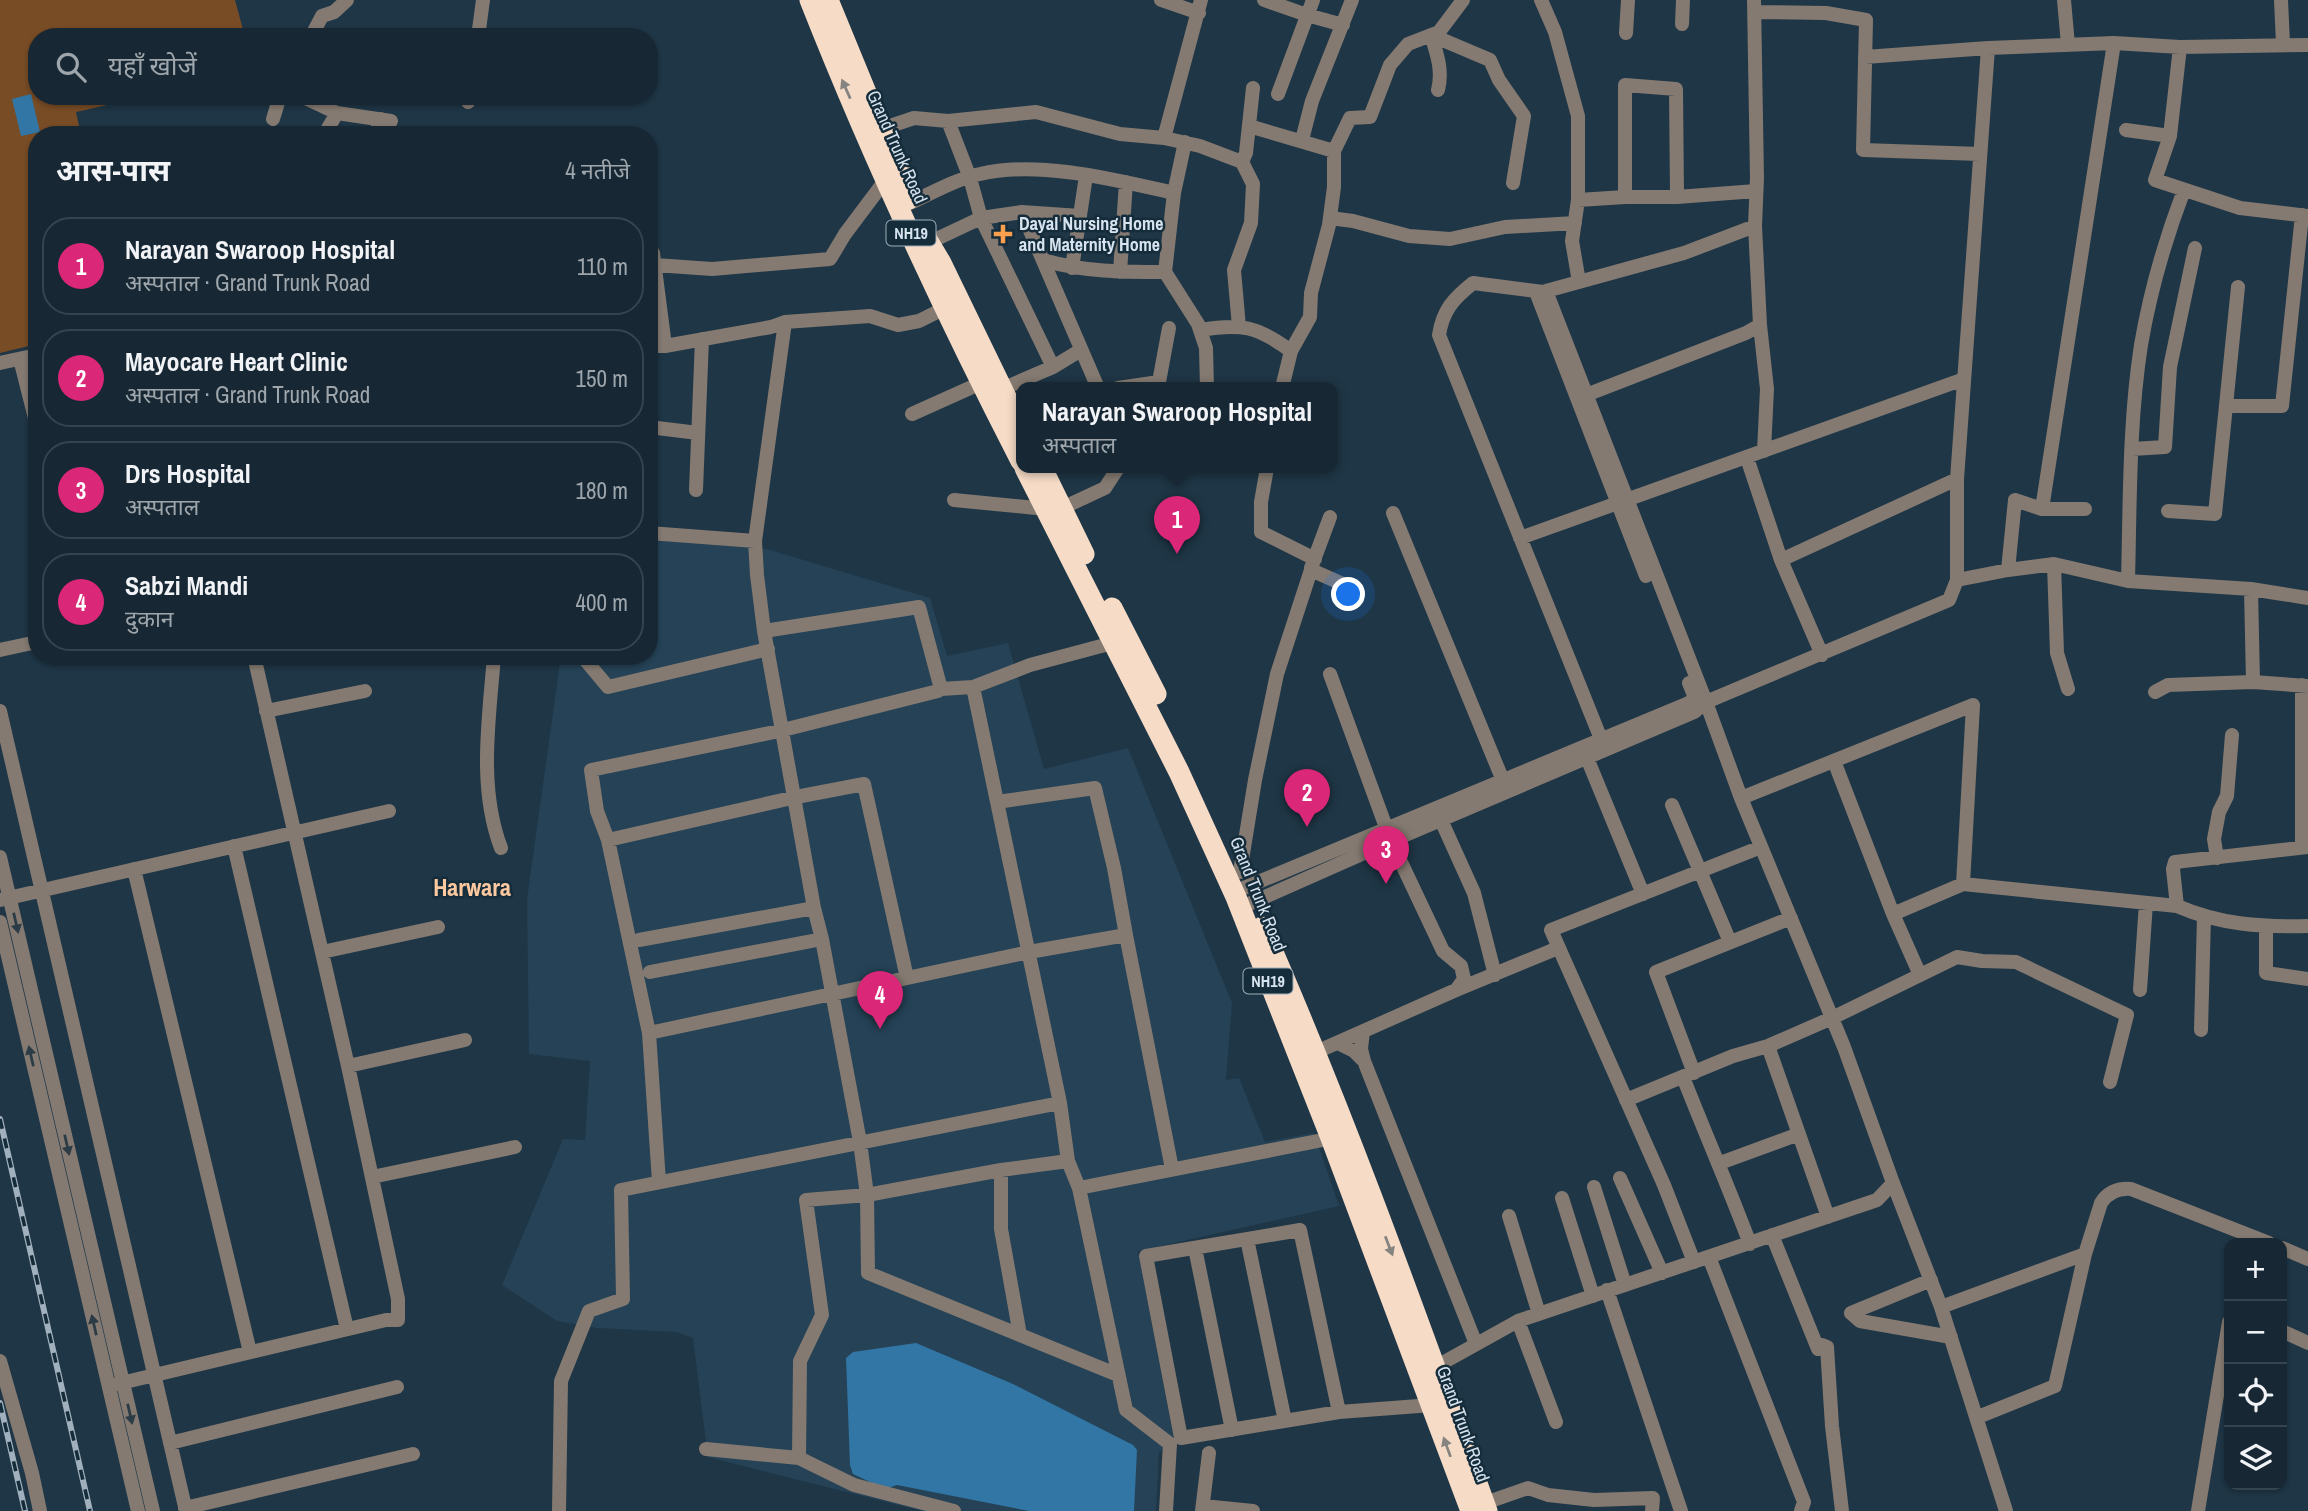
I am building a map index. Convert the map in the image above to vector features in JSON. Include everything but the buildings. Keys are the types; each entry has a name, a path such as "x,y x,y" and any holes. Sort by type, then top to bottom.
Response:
{"highway":[{"name":"Grand Trunk Road","path":"810,0 841,76 945,308 1016,451"},
{"name":"Grand Trunk Road","path":"828,0 897,162 910,203 928,243 941,263 1016,418"},
{"name":"Grand Trunk Road","path":"1029,473 1054,508 1121,641 1207,795 1242,893 1339,1136 1481,1508"},
{"name":"Grand Trunk Road","path":"1044,473 1054,508"},
{"name":"Grand Trunk Road","path":"1242,893 1314,1053 1339,1136"},
{"name":"Grand Trunk Road","path":"1428,1371 1432,1405 1481,1508"}],"street":[{"path":"316,28 322,16 334,12 346,0"},
{"path":"479,28 483,0"},
{"path":"1161,0 1200,7 1164,138"},
{"path":"1264,0 1343,24"},
{"path":"1279,93 1312,0"},
{"path":"1302,140 1312,101 1352,0"},
{"path":"1283,382 1291,351 1310,317 1311,293 1330,218 1334,187 1334,151 1350,118 1370,117 1390,65 1408,44 1438,32 1463,0"},
{"path":"1541,0 1555,32 1578,116 1578,200 1572,241 1579,282"},
{"path":"1626,33 1628,0"},
{"path":"1682,24 1683,0"},
{"path":"2064,0 2068,45"},
{"path":"2281,0 2283,44"},
{"path":"1764,451 1767,389 1760,325 1755,226 1757,178 1754,6 1866,20 1863,150 1980,154"},
{"path":"1432,35 1441,78 1438,90"},
{"path":"1432,35 1490,60 1499,80 1524,116 1513,183"},
{"path":"2042,509 2114,43"},
{"path":"1865,57 2114,43 2180,47 2308,45"},
{"path":"2180,47 2170,136 2155,180 2239,208 2305,215 2282,406 2226,406"},
{"path":"1330,517 1277,674 1255,779 1242,893 1604,745 1694,712 1706,702 1949,600 1957,580 1957,479 1988,48"},
{"path":"1625,197 1625,85 1676,89 1677,197"},
{"path":"1242,162 1246,153 1254,88"},
{"path":"274,119 277,105"},
{"path":"320,105 337,113 386,120 382,126"},
{"path":"881,129 914,118 948,121 1036,112 1120,134 1185,142 1242,162 1253,184 1251,223 1234,270 1239,327"},
{"path":"329,126 337,113"},
{"path":"948,121 970,178 981,218 1053,367"},
{"path":"1249,126 1334,151"},
{"path":"2126,130 2170,136"},
{"path":"1185,142 1174,193 1165,272 1199,330 1206,348 1207,382"},
{"path":"910,203 979,174 1036,169 1126,182 1174,193"},
{"path":"1072,268 1086,176"},
{"path":"658,260 712,269 830,259 845,234 887,178"},
{"path":"1120,272 1126,182"},
{"path":"2128,581 2134,402 2141,344 2165,239 2184,190"},
{"path":"1578,200 1756,191"},
{"path":"928,243 981,218 1022,212 1080,216"},
{"path":"1022,212 1095,382"},
{"path":"1330,218 1353,221 1409,236 1450,239 1505,227 1575,223"},
{"path":"1604,745 1439,335 1442,318 1456,296 1473,283 1541,292 1684,253 1755,226"},
{"path":"2132,449 2165,447 2170,367 2195,248"},
{"path":"1042,260 1072,268 1165,272"},
{"path":"2168,511 2215,514 2238,287"},
{"path":"1541,292 1586,395 1622,502 1706,702 1741,798 1832,1018 1941,1307 2006,1511"},
{"path":"1388,835 1441,820 1506,786 1587,758 1604,745 1695,698 1541,292"},
{"path":"658,296 666,346"},
{"path":"658,346 771,327 785,322 870,316 898,325 919,321 945,308"},
{"path":"785,322 755,541 757,575 764,631 814,908 860,1142 867,1195 868,1273 1118,1375"},
{"path":"1199,330 1228,325 1249,328 1278,341 1291,351"},
{"path":"1586,395 1746,333 1760,325"},
{"path":"1159,382 1169,328"},
{"path":"696,490 702,339"},
{"path":"1018,382 1053,367 1081,350"},
{"path":"0,363 28,357"},
{"path":"20,359 28,391"},
{"path":"1520,538 1964,379"},
{"path":"912,414 981,383"},
{"path":"1002,389 1016,383"},
{"path":"658,428 698,433"},
{"path":"1747,458 1781,560 1822,655"},
{"path":"954,500 1054,508 1105,488 1115,473"},
{"path":"1266,473 1261,502 1261,533 1354,589"},
{"path":"1781,560 1957,479"},
{"path":"2008,570 2015,500 2042,509 2085,509"},
{"path":"1393,513 1506,786"},
{"path":"658,534 755,541"},
{"path":"1957,580 2054,565 2128,581 2251,589 2308,598"},
{"path":"2054,565 2057,653 2068,689"},
{"path":"2251,589 2253,682"},
{"path":"764,631 919,607 941,689 973,687 1030,665 1121,641"},
{"path":"0,650 28,644"},
{"path":"590,665 608,687 768,649"},
{"path":"116,1384 386,1320 398,1320 398,1300 348,1066 256,665"},
{"path":"493,665 487,776 493,826 501,848"},
{"path":"1331,674 1388,835 1443,951 1461,966 1464,979 1456,990"},
{"path":"2155,692 2168,685 2253,682 2305,686 2305,848 2175,862 2173,869 2177,906"},
{"path":"973,687 1060,1103 1068,1161 1079,1188 1126,1410 1170,1444 1166,1511"},
{"path":"266,711 365,691"},
{"path":"659,1182 649,1033 608,840 597,811 591,770 783,730 938,691"},
{"path":"1741,798 1973,705 1963,884"},
{"path":"0,711 185,1510 413,1454"},
{"path":"2217,858 2214,839 2219,812 2227,796 2232,735"},
{"path":"1587,758 1643,894"},
{"path":"1834,761 1893,914 1920,975"},
{"path":"608,840 864,784 907,978"},
{"path":"997,802 1095,788 1114,868 1172,1169"},
{"path":"1672,805 1730,942"},
{"path":"5,899 389,811"},
{"path":"1441,820 1474,893 1494,975"},
{"path":"234,846 347,1329"},
{"path":"1694,1262 1664,1185 1551,930 1761,847"},
{"path":"0,857 5,899 116,1384 138,1511"},
{"path":"134,869 250,1352"},
{"path":"1893,914 1963,884 2177,906 2204,917 2266,927 2308,926"},
{"path":"2140,990 2146,903"},
{"path":"639,940 814,908"},
{"path":"2202,1030 2204,917"},
{"path":"1750,1244 1720,1163 1706,1136 1656,972 1790,918"},
{"path":"0,922 116,1384 153,1511"},
{"path":"322,952 438,927"},
{"path":"2266,927 2266,972 2308,979"},
{"path":"649,1033 1029,952 1126,935"},
{"path":"650,972 822,939"},
{"path":"1314,1053 1559,948"},
{"path":"1626,1100 1733,1056 1768,1046 1957,957 2016,962 2127,1015 2110,1082"},
{"path":"1363,1031 1361,1049 1364,1061 1476,1344"},
{"path":"348,1066 465,1040"},
{"path":"1338,1043 1354,1051 1364,1061"},
{"path":"1768,1046 1828,1217"},
{"path":"559,1511 561,1381 589,1311 623,1299 621,1190 1060,1103"},
{"path":"1720,1163 1799,1134"},
{"path":"1079,1188 1339,1136"},
{"path":"372,1177 514,1147"},
{"path":"799,1458 800,1361 822,1315 806,1200 867,1195 1001,1170 1068,1161"},
{"path":"1001,1170 1001,1229 1020,1335"},
{"path":"1620,1178 1662,1273"},
{"path":"1428,1371 1518,1321 1877,1200 1893,1183"},
{"path":"1594,1187 1625,1285"},
{"path":"1978,1417 2055,1386 2085,1254 2105,1196 2122,1188 2131,1189 2256,1238"},
{"path":"1562,1198 1681,1511"},
{"path":"1509,1216 1539,1314"},
{"path":"1339,1412 1300,1230 1146,1256 1181,1438 1339,1412 1432,1405"},
{"path":"1772,1235 1818,1349 1822,1345 1827,1347 1832,1426 1842,1511"},
{"path":"1247,1239 1285,1421"},
{"path":"1195,1248 1232,1430"},
{"path":"2287,1250 2308,1259"},
{"path":"1941,1307 2085,1254"},
{"path":"1709,1257 1804,1502 1801,1511"},
{"path":"1931,1280 1851,1313 1860,1321 1951,1337"},
{"path":"1518,1321 1556,1422"},
{"path":"2287,1333 2308,1343"},
{"path":"2198,1511 2224,1352"},
{"path":"0,1361 40,1511"},
{"path":"170,1443 397,1387"},
{"path":"706,1449 799,1458 854,1485 954,1511"},
{"path":"1209,1453 1202,1509 1253,1511"},
{"path":"1481,1508 1528,1488 1594,1505 1653,1498 1652,1511"}],"shaded area":[{"path":"0,0 235,0 243,28 28,28 28,105 107,105 76,112 79,126 28,126 28,346 0,353"},
{"path":"658,529 770,550 930,598 947,656 1008,643 1044,769 1128,748 1232,1003 1226,1080 1239,1078 1265,1142 1314,1133 1339,1206 1138,1251 1176,1452 1159,1451 1156,1511 922,1511 708,1457 693,1338 677,1332 597,1328 557,1321 502,1285 563,1139 585,1140 590,1061 529,1054 527,899 560,665 658,665"}],"water":[{"path":"28,95 28,105 34,105 39,126 28,126 28,135 21,136 12,99"},
{"path":"916,1343 1013,1384 1133,1445 1137,1450 1134,1511 1029,1511 897,1485 885,1489 853,1474 850,1465 846,1358 853,1352"}],"railway":[{"path":"0,1119 90,1511"},
{"path":"0,1403 25,1511"}],"place":[{"name":"Dayal Nursing Home and Maternity Home","path":"1003,234"},
{"name":"Narayan Swaroop Hospital","path":"1177,554"},
{"name":"Mayocare Heart Clinic","path":"1307,827"},
{"name":"Drs Hospital","path":"1386,884"},
{"name":"Sabzi Mandi","path":"880,1029"}],"district":[{"name":"Harwara","path":"472,888"}]}
